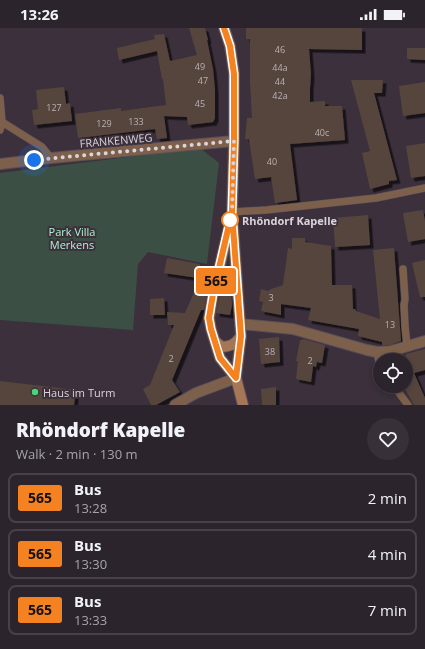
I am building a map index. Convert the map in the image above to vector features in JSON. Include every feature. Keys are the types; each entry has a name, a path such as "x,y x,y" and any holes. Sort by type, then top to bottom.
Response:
{"main road":[{"path":"224,28 230,46 234,74 232,212 241,336 236,378 243,405"},
{"path":"232,212 209,318 220,358 236,378"},
{"path":"215,341 222,347 228,346 237,342 241,336"}],"street":[{"name":"FRANKENWEG","path":"0,164 234,141"},
{"path":"240,324 293,329 377,352 391,351 425,341"},
{"path":"175,405 196,393 236,378"}],"lane":[{"path":"0,98 2,122 0,130"},
{"path":"2,122 42,147 51,158"},
{"path":"232,212 266,210 376,198 425,188"},
{"path":"403,269 407,346"},
{"path":"399,393 408,405"}],"green space":[{"name":"Park Villa Merkens","path":"200,148 219,163 207,264 148,252 138,264 133,330 0,320 0,173"}],"building":[{"path":"189,28 205,28 213,69 215,90 215,118 213,122 188,125 187,117 164,116 167,138 157,139 155,129 78,138 75,114 121,108 121,111 166,105 163,79 157,51 119,60 117,48 155,39 154,35 164,34 170,61 197,55"},
{"path":"246,28 362,28 362,50 309,49 311,74 310,102 325,101 325,106 342,106 345,140 290,144 297,200 275,203 271,177 255,179 249,139 245,139 247,118 252,118 250,39 246,39"},
{"path":"407,48 425,48 425,60 407,59"},
{"path":"351,80 383,80 382,93 374,93 397,180 389,181 389,184 370,189 362,153 370,151"},
{"path":"425,82 425,113 403,116 399,86"},
{"path":"64,87 66,104 70,103 72,121 34,125 32,110 38,109 36,90"},
{"path":"425,143 425,176 411,178 406,146"},
{"path":"423,210 425,221 425,239 408,242 403,213"},
{"path":"368,215 370,245 335,247 333,218"},
{"path":"292,238 305,238 305,242 331,246 332,285 352,285 353,309 380,319 373,250 394,248 401,341 390,345 382,345 382,342 358,336 359,329 308,320 311,308 281,304 281,315 261,311 263,302 259,301 261,289 268,291 283,285 288,248 292,249"},
{"path":"167,258 200,264 198,278 164,273"},
{"path":"425,260 425,297 420,297 412,263"},
{"path":"224,288 231,290 232,305 230,315 216,313 220,294"},
{"path":"195,290 207,293 204,310 201,310 172,380 180,392 156,405 151,405 143,389 150,385 174,325 168,325 167,312 185,313"},
{"path":"164,298 165,315 150,315 150,299"},
{"path":"279,337 280,362 261,364 259,339"},
{"path":"303,339 325,345 322,363 317,362 316,367 313,366 311,382 296,379 298,361 296,361 300,340"},
{"path":"425,349 425,370 414,373 425,398 425,405 414,405 407,393 413,393 413,353 410,353"},
{"path":"0,381 76,390 74,405 0,405"},
{"path":"276,387 276,405 262,405 261,389"}],"bus line":[{"name":"565","path":"224,28 230,46 234,74 232,212 209,318 220,358 236,378 241,336 233,226"}],"place":[{"name":"Rhöndorf Kapelle","path":"230,220"},
{"name":"Haus im Turm","path":"35,392"}],"route":[{"path":"34,160 234,141 232,212 230,224 230,220"}]}
